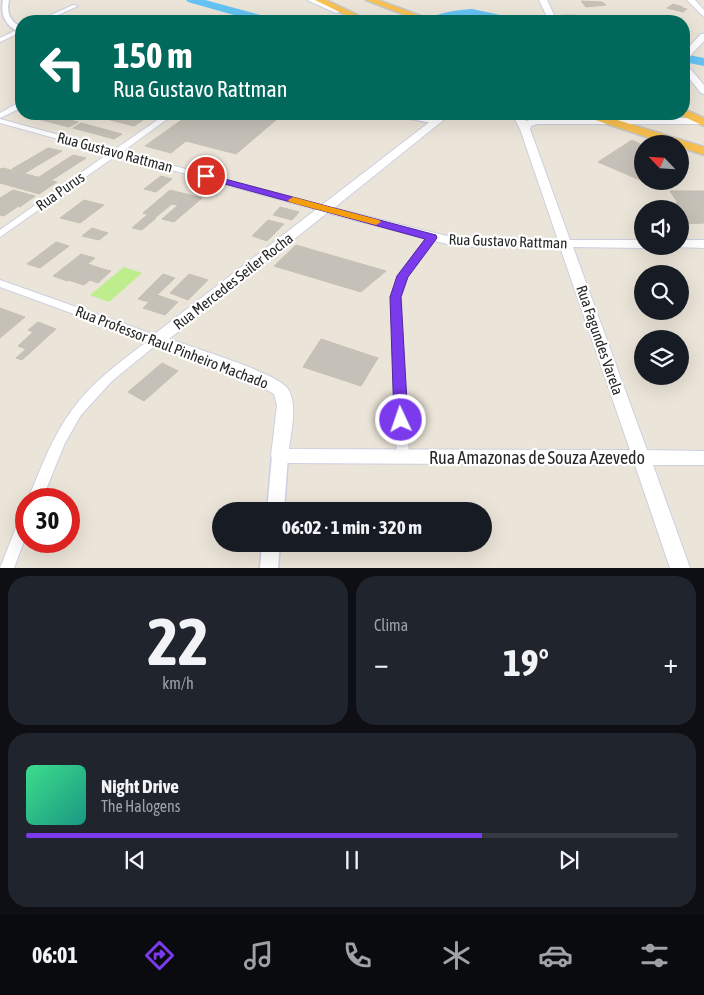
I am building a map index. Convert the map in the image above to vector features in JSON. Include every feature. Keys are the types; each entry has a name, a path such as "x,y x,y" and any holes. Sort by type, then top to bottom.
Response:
{"highway":[{"path":"319,0 349,15"},
{"path":"372,1 411,15"},
{"path":"690,116 704,121"},
{"path":"605,121 704,151"}],"main road":[{"path":"311,0 339,11"},
{"path":"544,0 551,15"},
{"path":"691,0 704,15"},
{"path":"690,50 704,36"},
{"path":"690,74 704,91"},
{"name":"Rua Mercedes Seiler Rocha","path":"157,340 438,120"},
{"name":"Rua Fagundes Varela","path":"520,120 680,568"},
{"path":"524,129 526,124 532,121 704,121"},
{"name":"Rua Gustavo Rattman","path":"325,209 432,238 476,243 634,244"},
{"path":"689,244 704,244"},
{"name":"Rua Professor Raul Pinheiro Machado","path":"157,340 262,379 281,391 285,405 280,456"},
{"name":"Rua Amazonas de Souza Azevedo","path":"280,456 704,458"}],"street":[{"path":"6,0 1,10 3,17 15,27"},
{"path":"55,15 75,6"},
{"path":"0,40 15,33"},
{"path":"0,116 15,108"},
{"name":"Rua Purus","path":"0,234 161,120"},
{"name":"Rua Gustavo Rattman","path":"0,121 325,209"},
{"path":"403,457 396,297 402,276 432,238"},
{"name":"Rua Professor Raul Pinheiro Machado","path":"0,282 157,340"},
{"name":"Rua Mercedes Seiler Rocha","path":"40,488 58,444 68,424 80,407 113,374 157,340"},
{"path":"275,502 280,456"},
{"path":"6,568 15,546"},
{"path":"269,568 270,552"}],"green space":[{"path":"124,267 142,273 109,302 90,295"}],"building":[{"path":"581,1 602,2 606,5 586,7"},
{"path":"673,4 687,9 683,12 667,8"},
{"path":"42,120 70,120 78,122 69,127"},
{"path":"110,120 143,120 134,126"},
{"path":"182,120 276,120 236,154 186,141 171,153 145,146"},
{"path":"81,123 122,134 114,139 73,128"},
{"path":"632,140 634,141 634,161 619,171 598,162"},
{"path":"48,148 62,151 25,173 12,169"},
{"path":"73,155 86,158 52,180 39,177"},
{"path":"634,161 634,178 619,171"},
{"path":"3,168 57,182 39,194 0,183 0,169"},
{"path":"161,176 172,179 156,192 144,189"},
{"path":"13,190 35,196 20,207 0,201 0,198"},
{"path":"170,190 202,198 174,222 162,219 178,205 172,204 156,217 143,213"},
{"path":"670,191 684,191 704,223 689,224 689,200 676,200"},
{"path":"684,191 704,191 704,222"},
{"path":"84,200 104,205 80,223 60,218"},
{"path":"0,202 17,207 4,216 0,215"},
{"path":"280,207 299,212 292,220 273,215"},
{"path":"147,215 156,218 142,230 132,228"},
{"path":"268,220 284,224 267,241 252,236"},
{"path":"92,228 108,233 99,240 82,236"},
{"path":"56,242 69,246 40,268 27,264"},
{"path":"296,245 386,271 361,292 274,266"},
{"path":"81,254 95,258 67,281 53,276"},
{"path":"88,264 103,269 84,285 68,280"},
{"path":"103,269 111,271 98,283 90,280"},
{"path":"163,274 175,278 157,295 178,302 165,315 143,308 149,302 138,299"},
{"path":"189,274 208,280 188,300 170,293"},
{"path":"0,308 25,317 0,338"},
{"path":"38,322 56,329 22,360 16,358 26,349 18,346 33,332 28,330"},
{"path":"321,339 378,358 361,386 303,367"},
{"path":"162,363 178,371 144,401 128,392"}],"waterway":[{"path":"192,0 246,15"},
{"path":"456,15 464,13 488,15"},
{"path":"690,59 704,62"}],"slow traffic":[{"path":"293,200 376,222"}],"route":[{"path":"206,176 432,238 408,267 398,285 395,311 401,420"}]}
